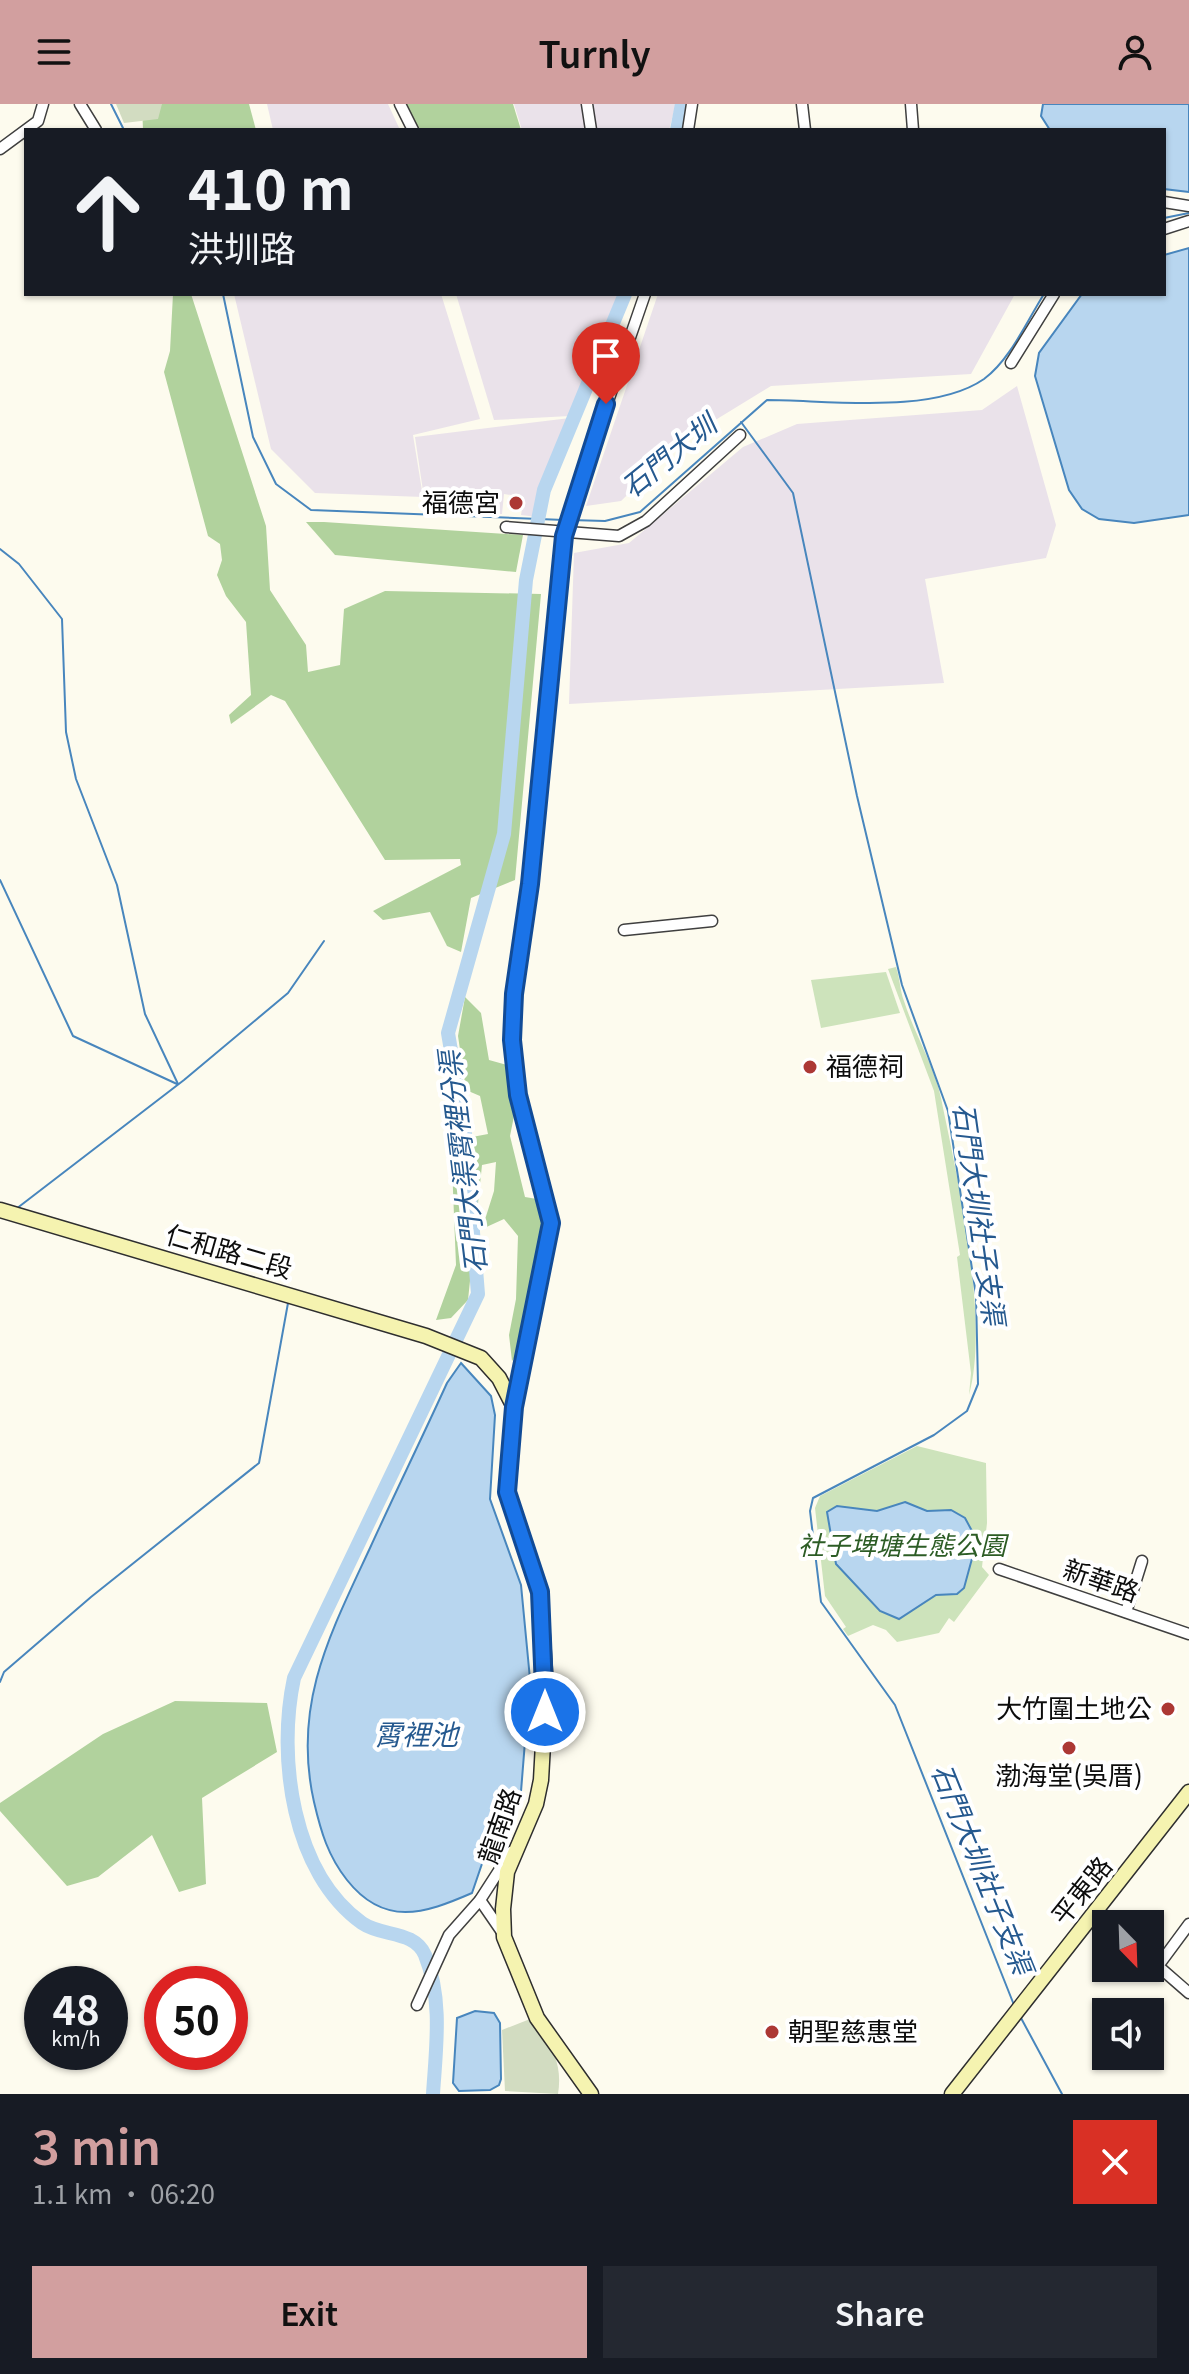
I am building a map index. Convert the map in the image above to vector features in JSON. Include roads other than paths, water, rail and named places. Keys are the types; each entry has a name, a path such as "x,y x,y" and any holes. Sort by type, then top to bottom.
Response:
{"main road":[{"name":"仁和路二段","path":"7,1212 460,1347 481,1358 514,1407"},
{"name":"龍南路","path":"514,1407 507,1492 540,1592 546,1690 541,1780 536,1804 504,1887 504,1937 537,2018 591,2094"},
{"name":"平東路","path":"952,2094 1189,1792"}],"street":[{"path":"28,128 38,121 43,104"},
{"path":"80,104 95,128"},
{"path":"400,104 412,128"},
{"path":"587,104 591,128"},
{"path":"688,128 692,104"},
{"path":"802,104 805,128"},
{"path":"911,104 913,128"},
{"path":"0,149 24,131"},
{"path":"1166,203 1189,206"},
{"path":"1166,228 1189,221"},
{"path":"564,525 644,296"},
{"path":"1011,363 1053,296"},
{"path":"506,527 564,525 619,536 634,529 740,435"},
{"name":"龍南路","path":"514,1407 551,1223 518,1095 512,1040 514,994 530,884 564,525"},
{"path":"624,930 712,921"},
{"path":"1126,1612 1142,1561"},
{"name":"新華路","path":"999,1569 1189,1634"},
{"path":"417,2005 449,1935 480,1900 520,1840"},
{"path":"480,1900 498,1922 504,1937"},
{"path":"1189,1924 1158,1966 1189,1993"}],"water":[{"path":"1043,104 1189,104 1189,192 1166,189 1166,128 1049,128 1041,116"},
{"path":"1189,248 1189,515 1134,523 1099,519 1082,509 1069,490 1035,376 1039,353 1081,296 1166,296 1166,254"},
{"name":"霄裡池","path":"461,1363 491,1396 495,1415 490,1499 521,1585 530,1679 520,1804 485,1855 472,1893 421,1911 405,1912 375,1905 361,1895 335,1862 314,1802 308,1767 308,1733 319,1671 341,1610 447,1383"},
{"path":"905,1502 927,1511 951,1510 965,1518 972,1531 973,1555 964,1588 957,1594 936,1595 899,1619 880,1611 836,1564 827,1512 837,1506 877,1511"},
{"path":"475,2011 494,2013 500,2023 501,2079 499,2085 490,2090 459,2091 453,2083 457,2018"}],"waterway":[{"name":"石門大圳","path":"111,104 123,128"},
{"name":"石門大渠霄裡分渠","path":"677,128 682,104"},
{"name":"石門大圳","path":"1166,218 1189,213"},
{"name":"石門大圳","path":"223,296 253,437 276,484 311,510 564,520"},
{"name":"石門大渠霄裡分渠","path":"433,2094 436,2006 425,1955 413,1941 362,1923 338,1901 319,1875 295,1811 290,1777 289,1709 294,1678 478,1294 465,1133 448,1033 504,834 526,580 544,490 624,296"},
{"name":"石門大圳","path":"570,520 605,521 640,512 767,400 879,403 937,397 962,390 984,379 1002,362 1043,296"},
{"name":"石門大圳社子支渠","path":"741,422 793,493 857,796 902,985 948,1111 976,1295 978,1384 967,1411 934,1435 813,1498 810,1511 821,1602 895,1705 1014,2005"},
{"path":"0,549 19,564 62,619 66,732 76,779 117,885 145,1014 178,1084"},
{"path":"0,880 73,1036 177,1084"},
{"path":"16,1209 184,1080 288,993 324,941"},
{"path":"0,1682 4,1672 91,1597 259,1463 288,1303"},
{"path":"1021,2018 1062,2094"}],"place":[{"name":"福德宮","path":"516,503"},
{"name":"福德祠","path":"810,1067"},
{"name":"大竹圍土地公","path":"1168,1709"},
{"name":"渤海堂(吳厝)","path":"1069,1748"},
{"name":"朝聖慈惠堂","path":"772,2032"}],"park label":[{"name":"社子埤塘生態公園","path":"902,1546"}]}
